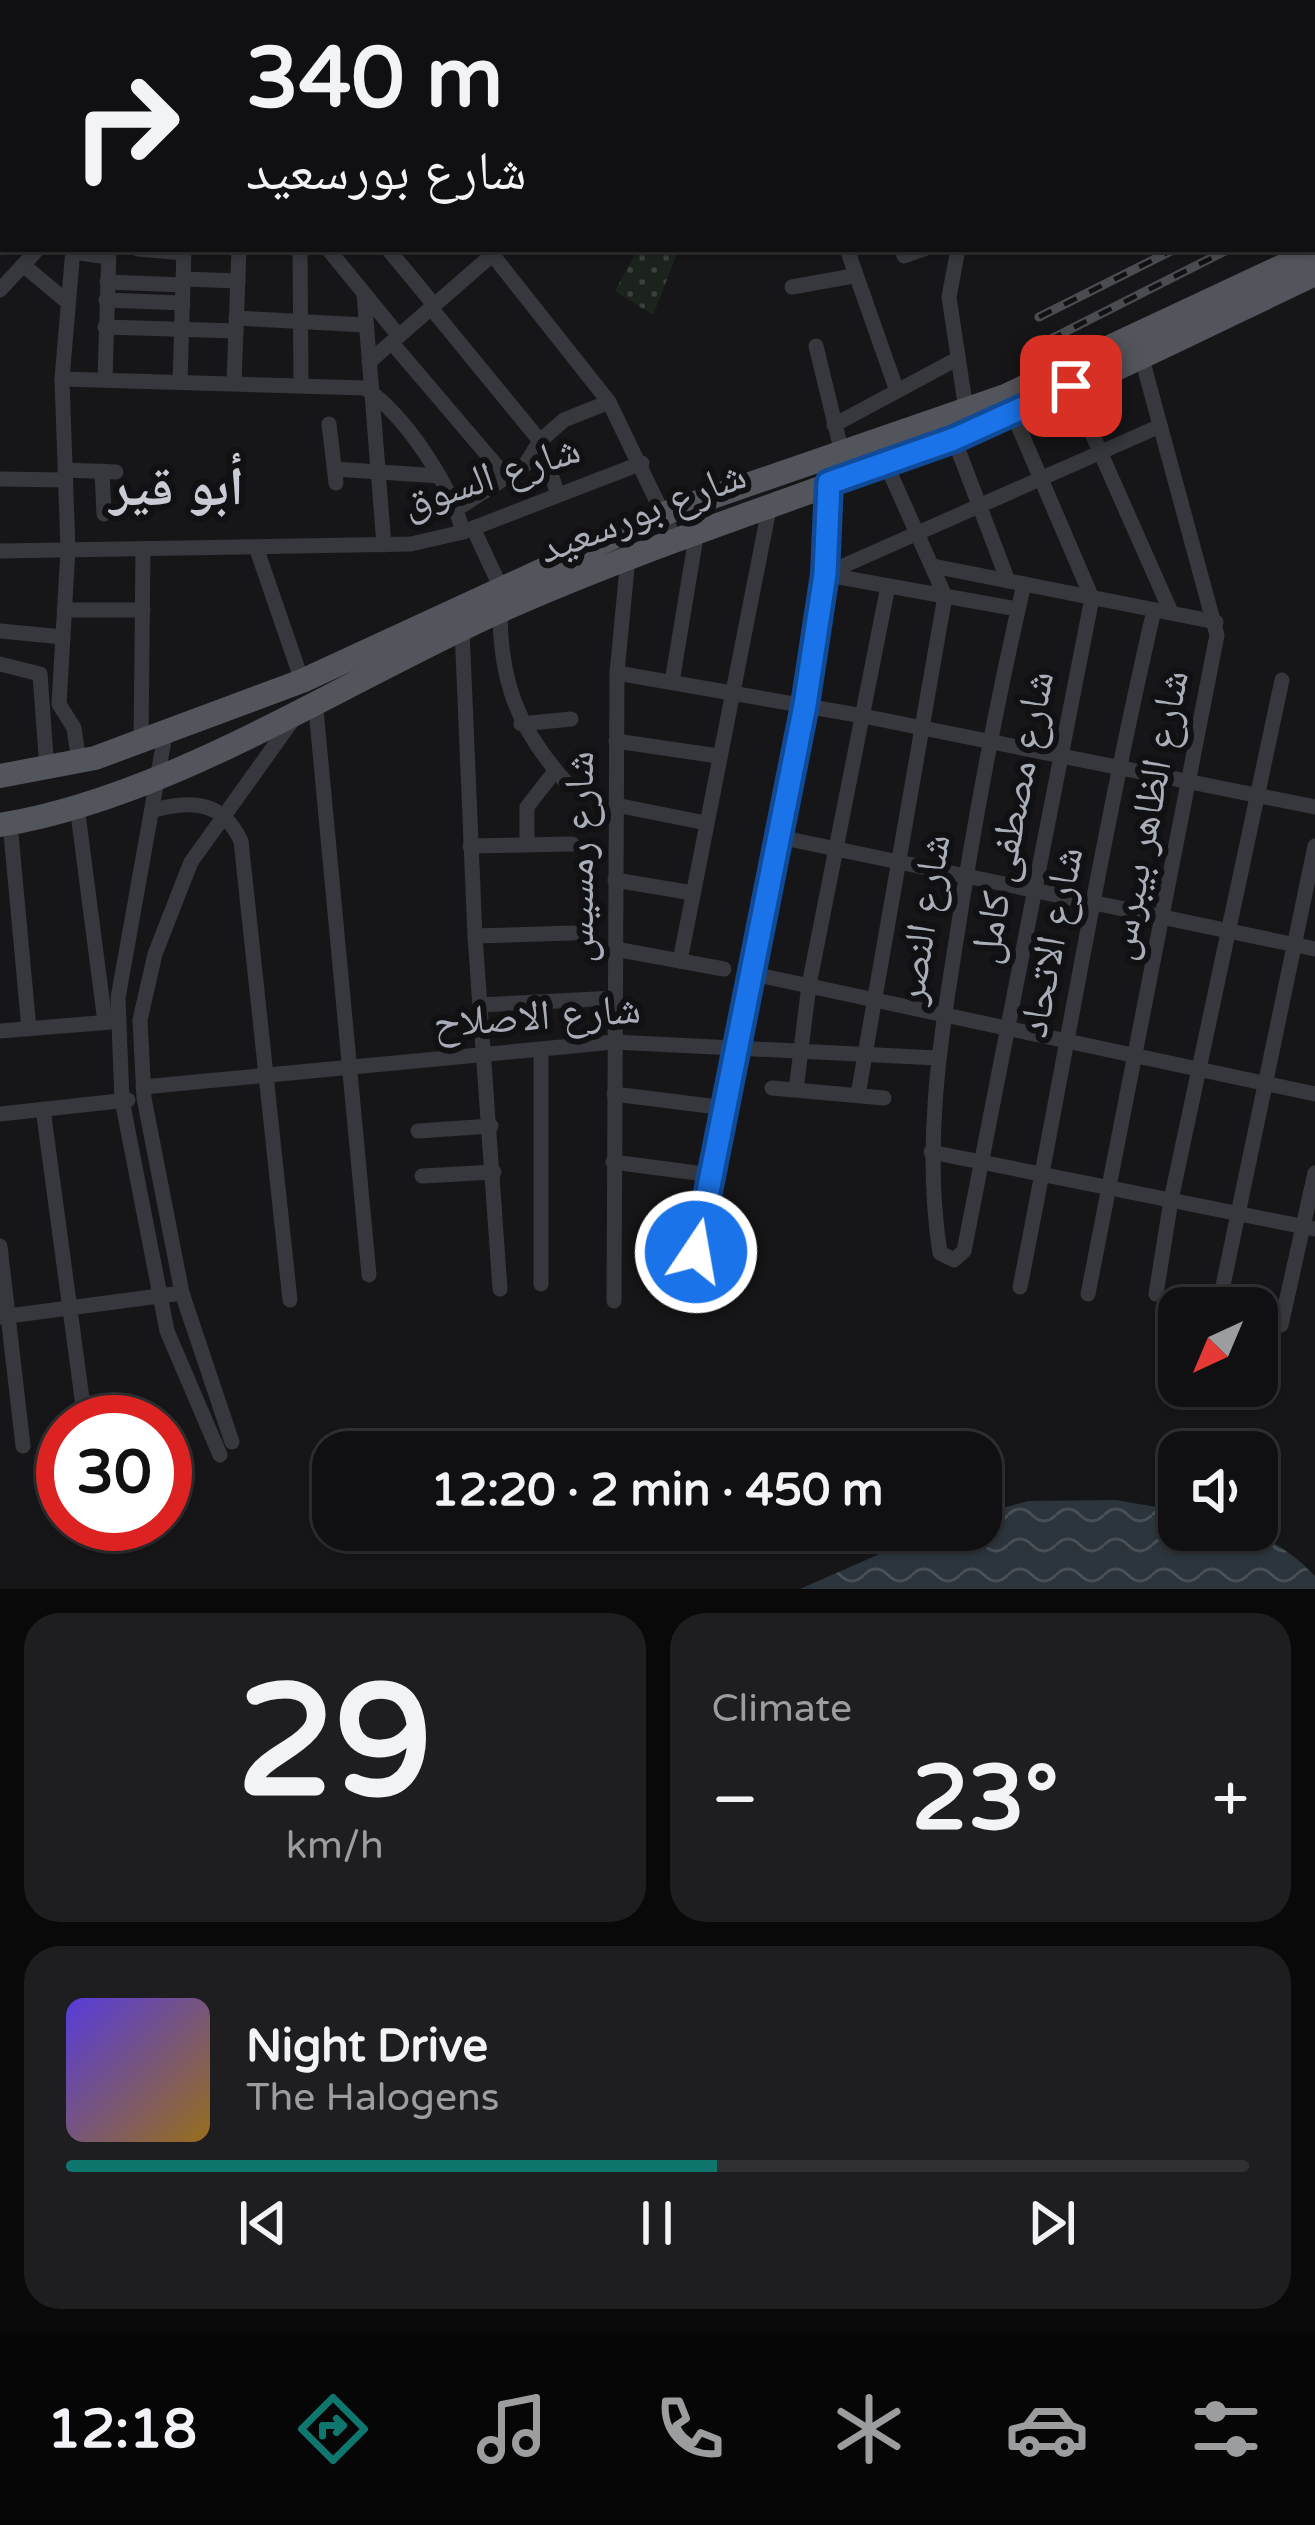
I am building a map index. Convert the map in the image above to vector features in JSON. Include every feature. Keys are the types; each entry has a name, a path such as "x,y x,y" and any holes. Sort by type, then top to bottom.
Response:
{"main road":[{"name":"شارع بورسعيد","path":"1009,405 1071,386 1141,355 1312,252"},
{"name":"شارع بورسعيد","path":"3,825 77,806 160,776 307,695 500,599 679,526 770,504 886,464 1209,313 1315,274"},
{"name":"شارع بورسعيد","path":"0,776 79,762 307,695 462,629 500,599 628,557 837,437 964,426"}],"street":[{"path":"1240,0 1253,0"},
{"path":"73,252 65,300 62,379 68,550 59,704 74,728 79,762"},
{"path":"180,382 184,252"},
{"path":"234,383 239,252"},
{"path":"300,252 301,386"},
{"path":"330,252 507,478"},
{"path":"390,252 541,441 557,495"},
{"path":"370,362 491,252 609,402 679,526 672,682"},
{"path":"848,252 897,392"},
{"path":"904,256 915,252"},
{"path":"957,252 948,279 964,426 981,506 1016,582"},
{"path":"105,380 109,253"},
{"path":"17,265 65,300"},
{"path":"792,287 854,276"},
{"path":"106,300 238,281"},
{"path":"107,282 183,289"},
{"path":"364,294 384,545"},
{"path":"104,327 365,325"},
{"path":"816,346 837,437 897,392 955,360"},
{"name":"شارع الظاهر بيبرس","path":"1088,1294 1216,652 1216,622 1141,355"},
{"path":"62,379 301,386 372,393 440,476 500,599 502,667 521,724 560,776 527,807 527,845"},
{"path":"1071,386 1162,611"},
{"path":"457,509 525,465 541,441 564,420 609,402"},
{"path":"1009,405 1092,598"},
{"path":"329,424 336,476 378,471 440,476"},
{"path":"825,574 1160,426"},
{"name":"شارع السوق","path":"0,551 384,545 468,530 642,463"},
{"path":"858,1095 945,596 886,464"},
{"path":"0,479 110,471 104,514"},
{"path":"688,1291 805,705 825,574 829,483"},
{"path":"680,961 770,504"},
{"path":"256,548 307,695 369,1275"},
{"path":"111,1022 160,776 143,610 143,549"},
{"name":"شارع رمسيس","path":"614,1301 616,673 628,557"},
{"path":"933,566 1216,622"},
{"path":"825,574 1018,609"},
{"name":"شارع النصر","path":"954,1260 942,1257 939,1249 932,1152 937,1058 989,742 1018,609 1016,582"},
{"path":"796,1090 809,985 889,586"},
{"name":"شارع مصطفى كامل","path":"954,1260 963,1255 1092,598"},
{"path":"64,610 143,610"},
{"name":"شارع الاتحاد","path":"1020,1287 1097,901 1118,768 1162,611"},
{"path":"462,629 475,936 500,1289"},
{"path":"0,631 63,637"},
{"path":"0,664 40,674 47,769"},
{"path":"616,673 863,716 1315,807"},
{"path":"1156,1294 1171,1199 1282,680"},
{"path":"232,1442 182,1293 143,1093 140,1020 154,954 176,893 221,813 307,695"},
{"path":"45,716 64,718"},
{"path":"521,724 571,719"},
{"path":"616,740 718,756"},
{"path":"154,809 194,802 221,813 241,842 290,1300"},
{"path":"616,805 706,823"},
{"path":"77,806 158,1298 184,1382 220,1456"},
{"path":"3,825 29,1029"},
{"path":"779,837 1315,949"},
{"path":"470,845 572,844"},
{"path":"1223,1287 1315,846"},
{"path":"616,880 693,893"},
{"path":"475,936 573,933"},
{"path":"615,950 724,969"},
{"path":"752,974 1315,1094"},
{"path":"481,1005 615,998"},
{"path":"0,1031 111,1022"},
{"name":"شارع الاصلاح","path":"0,1114 266,1076 614,1042 937,1058"},
{"path":"541,1048 541,1284"},
{"path":"772,1088 884,1098"},
{"path":"614,1094 726,1108"},
{"path":"43,1109 82,1395"},
{"path":"418,1131 491,1126"},
{"path":"932,1152 1309,1227"},
{"path":"614,1162 712,1175"},
{"path":"422,1176 494,1172"},
{"path":"1281,1325 1309,1227 1315,1172"},
{"path":"0,1246 4,1317 23,1446"},
{"path":"4,1317 182,1293"}],"shaded area":[{"path":"636,252 678,252 653,315 615,291"}],"water":[{"path":"1116,1500 1158,1507 1158,1551 1278,1551 1278,1546 1315,1576 1315,1589 800,1589 886,1551 1002,1551 1002,1508 1028,1501"}],"railway":[{"path":"1039,317 1169,252"},
{"path":"1049,340 1223,252"}],"district":[{"name":"أبو قير","path":"177,487"}],"route":[{"path":"696,1252 805,705 825,574 829,483 954,439 1071,386"}]}
